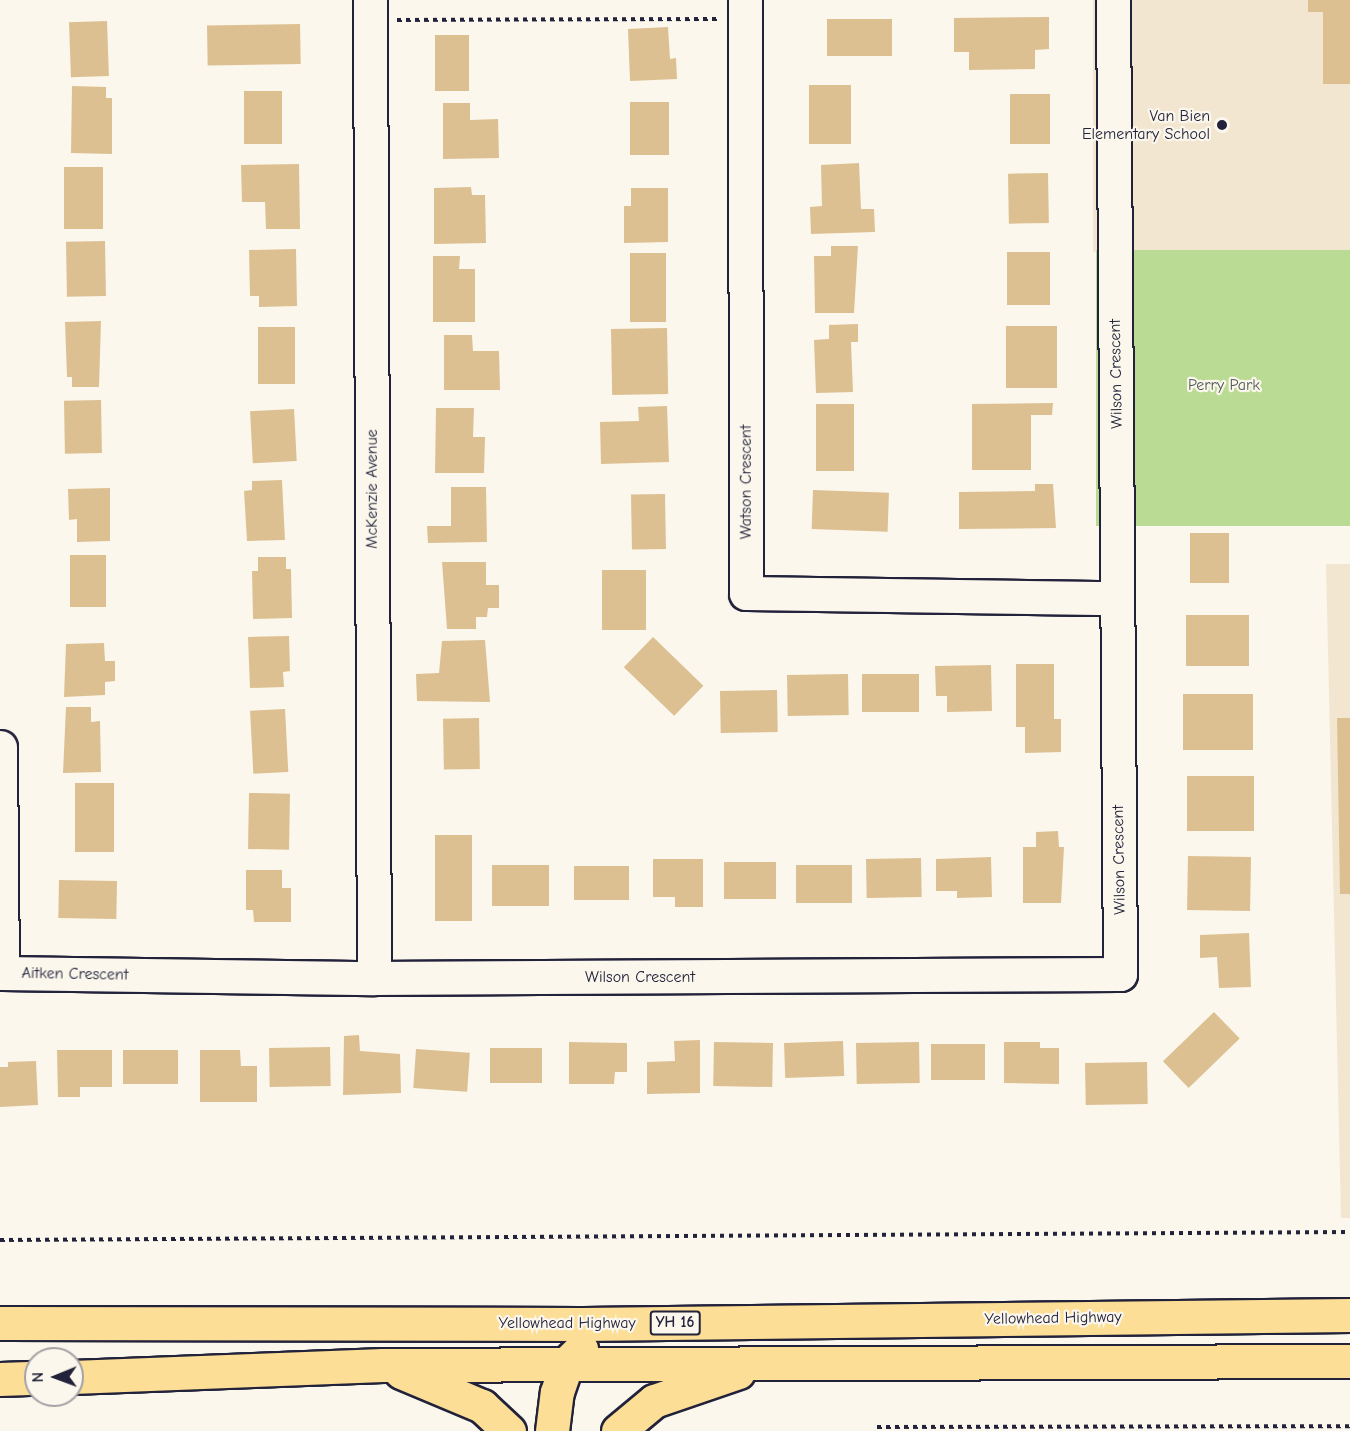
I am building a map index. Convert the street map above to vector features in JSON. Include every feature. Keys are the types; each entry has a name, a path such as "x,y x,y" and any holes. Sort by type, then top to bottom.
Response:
{"highway":[{"name":"Yellowhead Highway","path":"0,1323 706,1322 1350,1315"},
{"path":"552,1431 557,1392 567,1363 592,1344 706,1322"},
{"path":"84,1377 383,1365 1350,1361"},
{"path":"618,1431 654,1401 770,1363"},
{"path":"383,1365 482,1406 509,1431"}],"street":[{"name":"Wilson Crescent","path":"374,978 1120,974 1113,0"},
{"name":"Watson Crescent","path":"745,9 746,593 1116,598"},
{"name":"McKenzie Avenue","path":"370,10 374,978"},
{"name":"Aitken Crescent","path":"0,747 2,974 374,978"}],"path":[{"path":"370,10 745,9"},
{"path":"0,1240 1350,1232"},
{"path":"877,1427 973,1429 1350,1426"}],"shaded area":[{"name":"Van Bien Elementary School","path":"1093,0 1350,0 1350,252 1093,252"},
{"path":"1326,564 1350,564 1350,1218 1341,1218"}],"green space":[{"name":"Perry Park","path":"1096,250 1350,250 1350,526 1096,526"}],"building":[{"path":"1308,0 1350,0 1350,84 1323,84 1323,12 1308,12"},
{"path":"1049,17 1049,49 1035,50 1035,69 969,70 969,52 954,52 954,18"},
{"path":"827,19 892,19 892,56 827,56"},
{"path":"107,21 109,76 71,77 69,22"},
{"path":"300,24 301,64 208,66 207,26"},
{"path":"668,27 670,59 676,58 677,79 630,81 628,29"},
{"path":"435,35 469,35 469,91 435,91"},
{"path":"809,85 851,85 851,144 809,144"},
{"path":"72,86 106,87 106,98 112,98 112,154 71,153"},
{"path":"244,91 282,91 282,144 244,144"},
{"path":"1010,94 1050,94 1050,144 1010,144"},
{"path":"630,102 669,102 669,155 630,155"},
{"path":"443,103 470,103 470,120 498,119 499,158 443,159"},
{"path":"859,163 861,209 874,209 875,232 811,234 810,207 822,206 821,165"},
{"path":"299,164 300,229 266,229 265,202 242,202 241,165"},
{"path":"64,167 103,167 103,229 64,229"},
{"path":"1048,173 1049,223 1009,224 1008,174"},
{"path":"471,187 472,195 485,195 486,243 434,244 434,188"},
{"path":"631,188 668,188 668,242 624,243 624,206 631,206"},
{"path":"105,241 106,296 67,297 66,242"},
{"path":"831,246 858,246 854,313 815,313 814,256 831,256"},
{"path":"296,249 297,306 259,307 259,296 250,296 249,250"},
{"path":"1007,252 1050,252 1050,305 1007,305"},
{"path":"630,253 666,253 666,322 630,322"},
{"path":"433,256 460,256 459,269 475,269 475,322 433,322"},
{"path":"101,321 99,387 72,387 72,377 67,377 65,322"},
{"path":"858,324 858,342 851,342 853,392 816,393 814,340 829,339 829,325"},
{"path":"1006,326 1057,326 1057,388 1006,388"},
{"path":"258,327 295,327 295,384 258,384"},
{"path":"667,328 668,394 612,395 611,329"},
{"path":"444,335 472,335 473,351 499,351 500,390 444,390"},
{"path":"101,400 102,453 65,454 64,401"},
{"path":"1053,403 1052,415 1031,415 1031,470 972,470 972,404"},
{"path":"816,404 854,404 854,471 816,471"},
{"path":"667,406 669,462 601,464 600,422 639,421 638,407"},
{"path":"436,408 474,408 473,437 485,437 484,473 435,473"},
{"path":"294,409 297,461 253,463 250,411"},
{"path":"282,480 285,540 247,541 244,491 252,490 252,481"},
{"path":"1035,484 1053,484 1056,528 959,529 959,492 1035,491"},
{"path":"451,487 486,487 487,542 428,543 427,526 451,526"},
{"path":"110,488 110,541 77,542 77,519 69,520 68,489"},
{"path":"813,490 889,493 888,532 812,529"},
{"path":"665,494 666,549 632,550 631,495"},
{"path":"1190,533 1229,533 1229,583 1190,583"},
{"path":"70,555 106,555 106,607 70,607"},
{"path":"258,557 286,557 286,569 291,569 292,618 253,619 252,571 258,571"},
{"path":"442,562 486,562 486,585 499,585 499,608 488,608 487,617 476,617 476,629 447,629"},
{"path":"602,570 646,570 646,630 602,630"},
{"path":"1186,615 1249,615 1249,666 1186,666"},
{"path":"289,636 290,671 283,672 284,687 250,688 248,637"},
{"path":"653,637 703,686 674,716 624,667"},
{"path":"485,640 490,702 417,701 416,674 439,673 442,641"},
{"path":"104,643 105,661 115,661 115,681 105,682 105,695 64,697 66,644"},
{"path":"1016,664 1054,664 1054,719 1061,719 1061,752 1025,753 1025,727 1016,727"},
{"path":"991,665 992,711 947,712 947,696 936,696 935,666"},
{"path":"848,674 849,715 788,716 787,675"},
{"path":"862,674 919,674 919,712 862,712"},
{"path":"777,690 778,732 721,733 720,691"},
{"path":"1183,694 1253,694 1253,750 1183,750"},
{"path":"66,707 91,707 91,722 100,721 101,772 63,773"},
{"path":"285,709 288,772 253,774 250,711"},
{"path":"479,718 480,769 444,770 443,719"},
{"path":"1337,718 1350,718 1350,894 1340,894"},
{"path":"1187,776 1254,776 1254,831 1187,831"},
{"path":"75,783 114,783 114,852 75,852"},
{"path":"249,793 290,794 289,850 248,849"},
{"path":"1058,831 1059,847 1064,847 1061,903 1023,903 1023,847 1036,847 1036,832"},
{"path":"435,835 472,835 472,921 435,921"},
{"path":"1188,856 1251,857 1250,911 1187,910"},
{"path":"991,857 992,897 957,898 957,891 936,891 936,859"},
{"path":"921,858 922,897 867,898 866,859"},
{"path":"653,859 703,859 703,907 675,907 675,897 653,897"},
{"path":"724,862 776,862 776,899 724,899"},
{"path":"492,865 549,865 549,906 492,906"},
{"path":"796,865 852,865 852,903 796,903"},
{"path":"574,866 629,866 629,900 574,900"},
{"path":"246,870 282,870 282,888 291,888 291,922 254,922 253,910 246,910"},
{"path":"59,880 117,881 116,919 58,918"},
{"path":"1249,933 1251,987 1219,988 1217,957 1200,958 1200,935"},
{"path":"1214,1012 1240,1039 1189,1088 1163,1061"},
{"path":"359,1035 360,1051 400,1054 401,1093 343,1095 344,1036"},
{"path":"700,1040 700,1093 647,1094 647,1062 675,1061 674,1041"},
{"path":"843,1041 844,1076 785,1078 784,1043"},
{"path":"569,1042 627,1043 627,1072 615,1072 614,1084 569,1084"},
{"path":"714,1042 773,1043 772,1087 713,1086"},
{"path":"919,1042 920,1083 857,1084 856,1043"},
{"path":"1004,1042 1040,1042 1040,1048 1059,1048 1059,1084 1004,1083"},
{"path":"931,1044 985,1044 985,1080 931,1080"},
{"path":"330,1047 331,1086 270,1087 269,1048"},
{"path":"490,1048 542,1048 542,1083 490,1083"},
{"path":"416,1049 470,1053 467,1092 413,1088"},
{"path":"57,1050 112,1050 112,1087 80,1087 80,1097 58,1097"},
{"path":"123,1050 178,1050 178,1084 123,1084"},
{"path":"200,1050 240,1050 241,1066 257,1066 257,1102 200,1102"},
{"path":"36,1061 38,1105 0,1107 0,1067 8,1067 8,1062"},
{"path":"1147,1062 1148,1104 1086,1105 1085,1063"}],"place":[{"name":"Van Bien Elementary School","path":"1222,125"}]}
